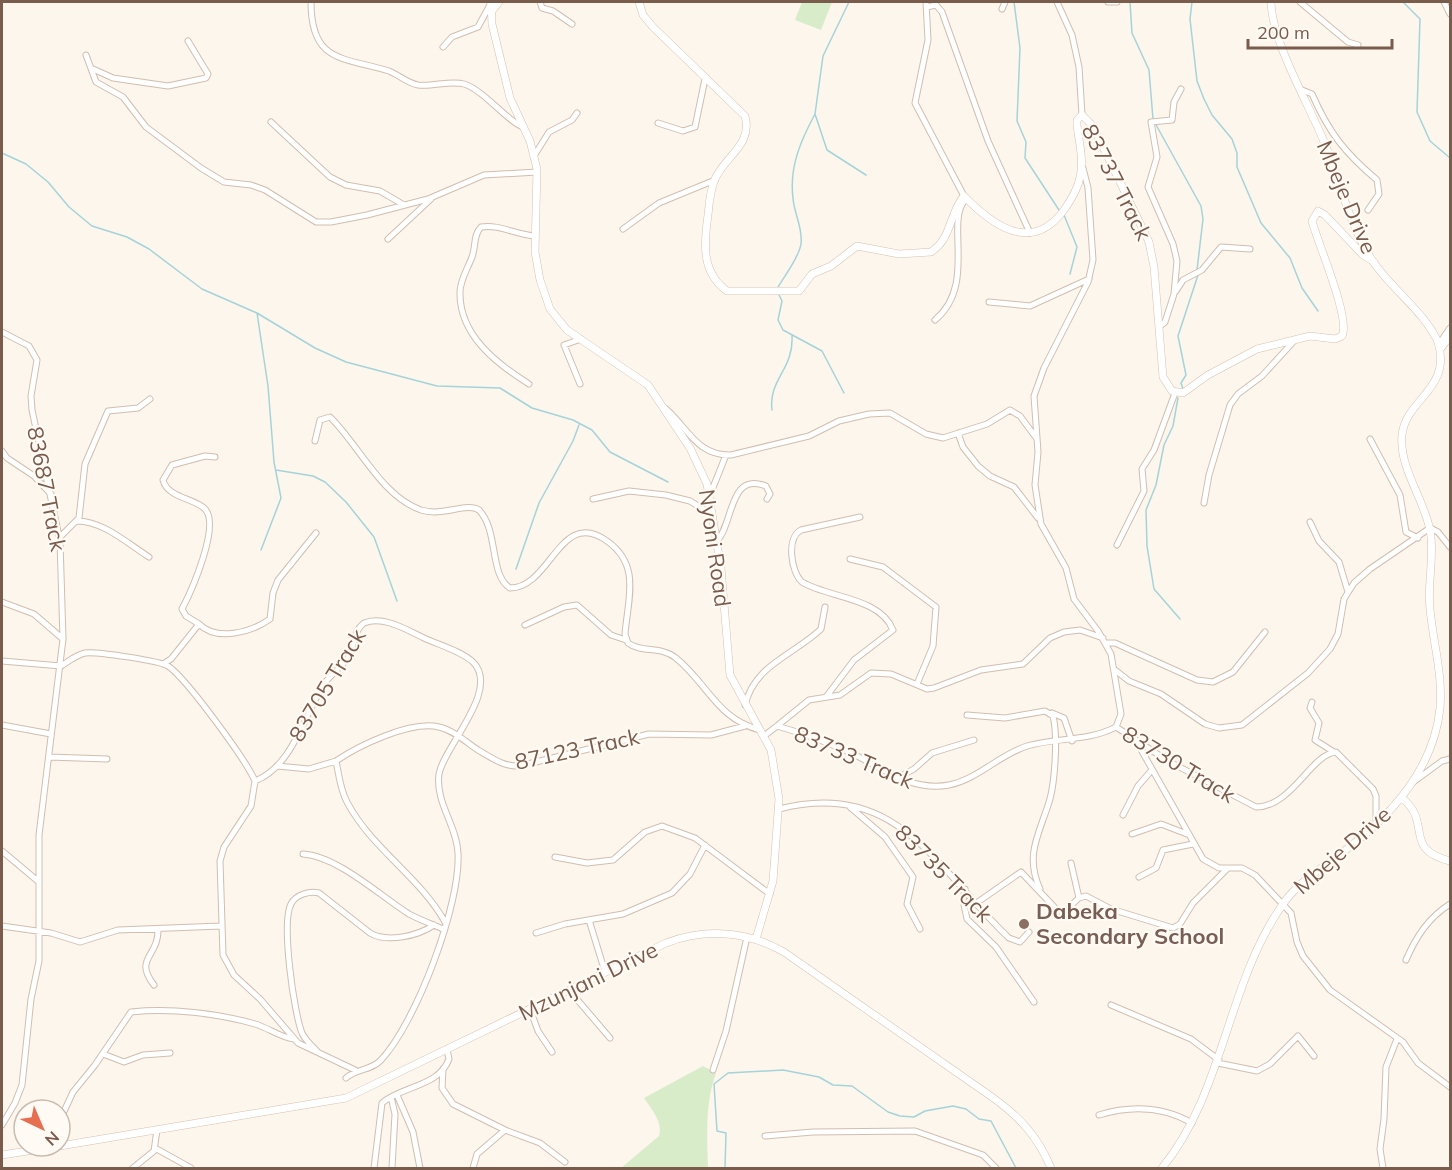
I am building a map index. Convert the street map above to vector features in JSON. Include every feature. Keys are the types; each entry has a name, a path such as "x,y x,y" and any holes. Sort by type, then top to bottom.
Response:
{"street":[{"path":"311,2 316,37 320,46 332,55 358,65 389,72 414,84 467,85 524,127"},
{"path":"443,47 452,37 478,27 494,2"},
{"name":"Nyoni Road","path":"494,2 491,12 510,98 524,127 537,172 535,236 537,266 550,309 558,323 642,380 665,408 701,466 709,497 723,592 728,666 733,683 762,733 773,759 779,808 770,894 756,939"},
{"path":"540,2 543,8 572,24"},
{"path":"639,2 648,21 705,79 739,108 746,121 744,141 715,180 709,204 705,254 717,282 724,289 735,292 760,289 799,291 812,274 831,266 857,246 899,254 931,252 945,238 955,210 965,197"},
{"path":"1002,9 1005,2"},
{"path":"1057,2 1072,35 1081,73 1082,115"},
{"path":"1108,2 1117,2"},
{"name":"Mbeje Drive","path":"1162,1168 1192,1123 1219,1062 1238,997 1282,904 1300,885 1376,824 1402,798 1425,760 1435,737 1441,699 1430,609 1430,528 1404,452 1402,432 1414,412 1438,385 1442,371 1440,346 1427,324 1374,262 1355,226 1302,90 1275,31 1271,2"},
{"path":"1300,2 1348,42 1358,45"},
{"path":"1444,2 1450,14"},
{"path":"927,4 936,5 942,12 988,141 1030,233 1001,226 965,197 915,103 925,61 927,4"},
{"path":"93,69 119,79 168,86 206,78 208,74 188,41"},
{"path":"86,55 96,82 128,101 146,127 219,180 260,188 305,217 321,223 367,215 432,198 484,175 537,172"},
{"path":"658,123 683,131 696,127 705,79"},
{"path":"1174,294 1176,256 1148,183 1157,157 1151,122 1172,120 1174,102 1181,89"},
{"path":"1302,90 1312,94 1328,127 1356,164 1377,180 1379,194 1368,210"},
{"path":"534,156 550,130 572,120 578,113"},
{"name":"83737 Track","path":"1030,233 1046,230 1059,216 1083,178 1077,125 1077,120 1082,115 1093,126 1149,242 1164,381 1175,393"},
{"path":"272,122 335,180 380,191 404,205"},
{"name":"83730 Track","path":"1083,178 1093,245 1089,279 1044,368 1034,396 1038,440 1035,485 1040,521 1066,568 1077,604 1105,640 1115,670 1121,714 1116,727 1176,766 1256,807 1270,805 1284,797 1334,752"},
{"path":"622,229 659,203 715,180"},
{"path":"935,320 944,310 958,282 961,213 965,197"},
{"path":"388,239 432,198"},
{"path":"1116,545 1144,491 1142,469 1154,450 1175,393 1184,393 1215,370 1257,349 1310,336 1335,339 1342,336 1345,330 1332,278 1313,227 1312,218 1315,213 1322,212 1363,255 1374,262"},
{"path":"529,384 479,344 466,319 460,292 479,228 496,226 518,234 535,236"},
{"path":"1159,327 1165,321 1174,294 1182,281 1202,270 1221,247 1250,249"},
{"path":"989,303 1030,306 1089,279"},
{"path":"1440,346 1450,328"},
{"name":"83687 Track","path":"2,332 29,346 36,356 31,402 60,537 63,639 39,835 39,961 29,1007 23,1078 15,1103 2,1125"},
{"path":"1440,346 1450,336"},
{"path":"580,384 564,345 581,339"},
{"path":"1203,504 1209,475 1230,405 1238,394 1262,376 1295,339"},
{"path":"60,537 77,521 81,513 85,464 108,411 138,408 150,399"},
{"path":"665,408 699,446 714,454 726,455 809,436 856,416 890,413 938,438 987,423 1010,410 1020,416 1038,440"},
{"path":"315,441 320,420 330,417 362,458 397,495 412,506 435,513 453,512 468,506 479,510 491,529 502,579 510,588 521,586 532,579 562,546 579,532 588,531 602,538 620,551 630,570 626,640"},
{"path":"958,433 963,447 978,466 1016,489 1040,521"},
{"path":"1370,440 1400,495 1406,532 1418,538"},
{"path":"2,451 10,461 34,476 51,494"},
{"path":"709,497 726,455"},
{"path":"215,457 205,456 172,465 163,480 165,487 171,492 204,508 210,516 198,572 182,609 186,616 210,630 239,633 251,630 270,619 273,593 278,580 316,533"},
{"path":"716,543 724,533 736,495 743,487 753,484 766,486 769,491 767,499"},
{"path":"593,499 629,491 666,495 690,501 711,514"},
{"path":"826,697 854,660 894,630 885,618 859,602 802,582 794,569 793,541 796,533 801,530 860,517"},
{"path":"77,521 89,522 105,529 149,557"},
{"path":"1310,522 1319,541 1338,562 1348,592"},
{"path":"1115,670 1129,681 1167,698 1204,724 1219,728 1242,725 1308,673 1329,649 1338,634 1343,604 1348,592 1370,569 1430,528 1438,532 1450,547"},
{"path":"850,559 883,567 936,607 933,645 917,684"},
{"path":"2,602 34,614 63,639"},
{"path":"525,625 564,607 577,605 611,635 626,640 632,646 658,650 678,659 723,711 745,726 762,733"},
{"path":"745,707 753,685 761,674 821,629 825,607"},
{"name":"83705 Track","path":"255,781 277,766 296,739 326,681 350,654 357,630 364,622 372,620 408,630 474,664 478,672 478,700 444,759 438,782 459,855 456,884 444,926 432,964 407,1020 380,1061 369,1068 355,1070 346,1078"},
{"path":"163,664 171,659 199,624"},
{"path":"777,726 808,700 840,695 871,673 891,674 927,688 934,688 981,670 1023,664 1050,638 1070,630 1080,630 1115,643 1197,680 1213,682 1233,672 1264,632"},
{"path":"2,661 61,666 77,655 90,652 163,664 176,674 206,710 255,781 251,806 224,847 219,861 222,951 228,968 294,1039 355,1070"},
{"path":"1312,702 1310,708 1319,725 1315,740 1345,758 1373,789 1376,796 1376,824"},
{"path":"967,715 1005,718 1041,711 1050,712 1064,718 1072,741"},
{"path":"1043,896 1032,863 1034,846 1050,797 1054,719 1050,712"},
{"path":"2,725 51,734"},
{"name":"87123 Track","path":"277,766 309,769 336,761 362,745 425,726 439,727 502,763 515,766 650,734 711,735 745,726"},
{"name":"83733 Track","path":"762,733 777,726 849,752 897,778 922,786 949,785 966,779 1023,748 1054,741 1072,741 1116,727"},
{"path":"1135,739 1187,834 1208,863 1227,869 1242,868 1251,871 1291,912 1297,942 1322,981 1337,997 1397,1039 1422,1067 1450,1087"},
{"path":"897,778 914,769 936,751 974,740"},
{"path":"48,757 107,759"},
{"path":"1411,783 1422,778 1442,761 1450,759"},
{"path":"336,761 343,794 353,812 381,847 415,883 444,926"},
{"path":"1123,815 1138,786 1151,771"},
{"path":"1402,798 1415,813 1421,843 1426,851 1450,861"},
{"name":"83735 Track","path":"779,808 806,803 847,806 875,813 901,826 965,889 975,904 1013,941 1020,942 1029,932"},
{"path":"847,806 885,837 913,878 907,904 920,929"},
{"path":"1132,834 1161,824 1187,834"},
{"path":"555,857 588,863 613,860 638,838 657,826 684,832 770,894"},
{"path":"1139,877 1156,868 1163,850 1193,844"},
{"path":"536,933 565,924 623,914 672,893 690,874 705,845"},
{"path":"2,851 39,882"},
{"path":"303,854 322,857 336,864 408,913 434,925 444,926"},
{"path":"1071,863 1079,898"},
{"path":"975,904 1019,872 1061,912 1069,909 1079,898 1091,898 1111,909 1173,928 1180,924 1193,903 1227,869"},
{"path":"965,889 963,900 967,919 996,947 1034,1002"},
{"path":"319,1053 303,1034 298,1013 287,947 291,903 303,895 320,893 370,933 379,937 409,935 434,925"},
{"path":"1406,960 1418,935 1435,915 1450,904"},
{"path":"590,920 605,972"},
{"path":"2,926 80,942 118,930 221,926"},
{"path":"154,985 145,973 144,967 157,942 158,930"},
{"name":"Mzunjani Drive","path":"72,1144 337,1100 364,1091 605,972 685,937 722,933 756,939 784,952 1007,1107 1032,1132 1052,1168"},
{"path":"713,1070 726,1031 747,937"},
{"path":"569,990 610,1038"},
{"path":"1111,1005 1195,1041 1219,1062 1257,1071 1270,1064 1298,1036 1314,1056"},
{"path":"530,1010 538,1031 552,1052"},
{"path":"70,1098 103,1054 124,1018 135,1011 228,1018 257,1024 284,1038 294,1039"},
{"path":"1383,1168 1380,1149 1386,1067 1397,1039"},
{"path":"374,1168 381,1107 394,1096 418,1087 443,1069 449,1059 447,1050"},
{"path":"103,1054 124,1062 143,1055 170,1053"},
{"path":"443,1069 441,1084 449,1101 505,1130 540,1143 565,1162"},
{"path":"392,1168 394,1096"},
{"path":"394,1096 413,1132 420,1168"},
{"path":"1100,1115 1129,1107 1144,1108 1168,1112 1192,1123"},
{"path":"133,1168 155,1148 157,1130"},
{"path":"473,1168 477,1154 505,1130"},
{"path":"765,1136 813,1132 915,1131 983,1155 996,1168"},
{"path":"155,1148 191,1168"}],"green space":[{"path":"802,2 832,2 821,30 795,20"},
{"path":"703,1066 716,1073 708,1108 708,1168 621,1168 659,1136 658,1121 644,1098"}],"waterway":[{"path":"849,2 823,56 815,114 827,150 866,175"},
{"path":"1014,2 1020,48 1017,121 1026,142 1025,158 1059,210"},
{"path":"1130,2 1132,33 1149,70 1153,119"},
{"path":"1192,2 1190,19 1197,81 1204,99 1212,115 1232,139 1237,153 1237,167 1261,223 1290,258 1302,288 1318,311"},
{"path":"1403,2 1420,19 1417,112 1430,141 1450,158"},
{"path":"777,289 800,249 801,232 793,198 793,175 801,144 815,114"},
{"path":"1155,123 1201,206 1203,219 1197,270"},
{"path":"2,153 26,164 48,182 69,207 92,226 127,237 149,249 202,289 257,313 268,386 274,462 281,498 261,550"},
{"path":"1064,215 1077,247 1070,274"},
{"path":"1183,389 1181,383 1186,375 1178,336 1198,275"},
{"path":"778,293 782,301 778,320 783,330 822,351 844,393"},
{"path":"257,313 315,348 346,362 437,386 500,388 532,408 573,420 592,430 610,452 668,482"},
{"path":"772,410 774,390 789,357 792,336"},
{"path":"1178,398 1173,426 1164,445 1156,485 1146,510 1147,546 1154,589 1180,619"},
{"path":"516,569 539,503 573,441 579,425"},
{"path":"276,470 313,476 325,482 346,502 374,537 397,601"},
{"path":"725,1168 726,1133 717,1131 714,1084 728,1073 783,1070 819,1077 833,1085 852,1086 888,1112 900,1116 914,1117 925,1111 953,1106 966,1109 979,1119 991,1121 1016,1168"}],"place":[{"name":"Dabeka Secondary School","path":"1024,924"}]}
